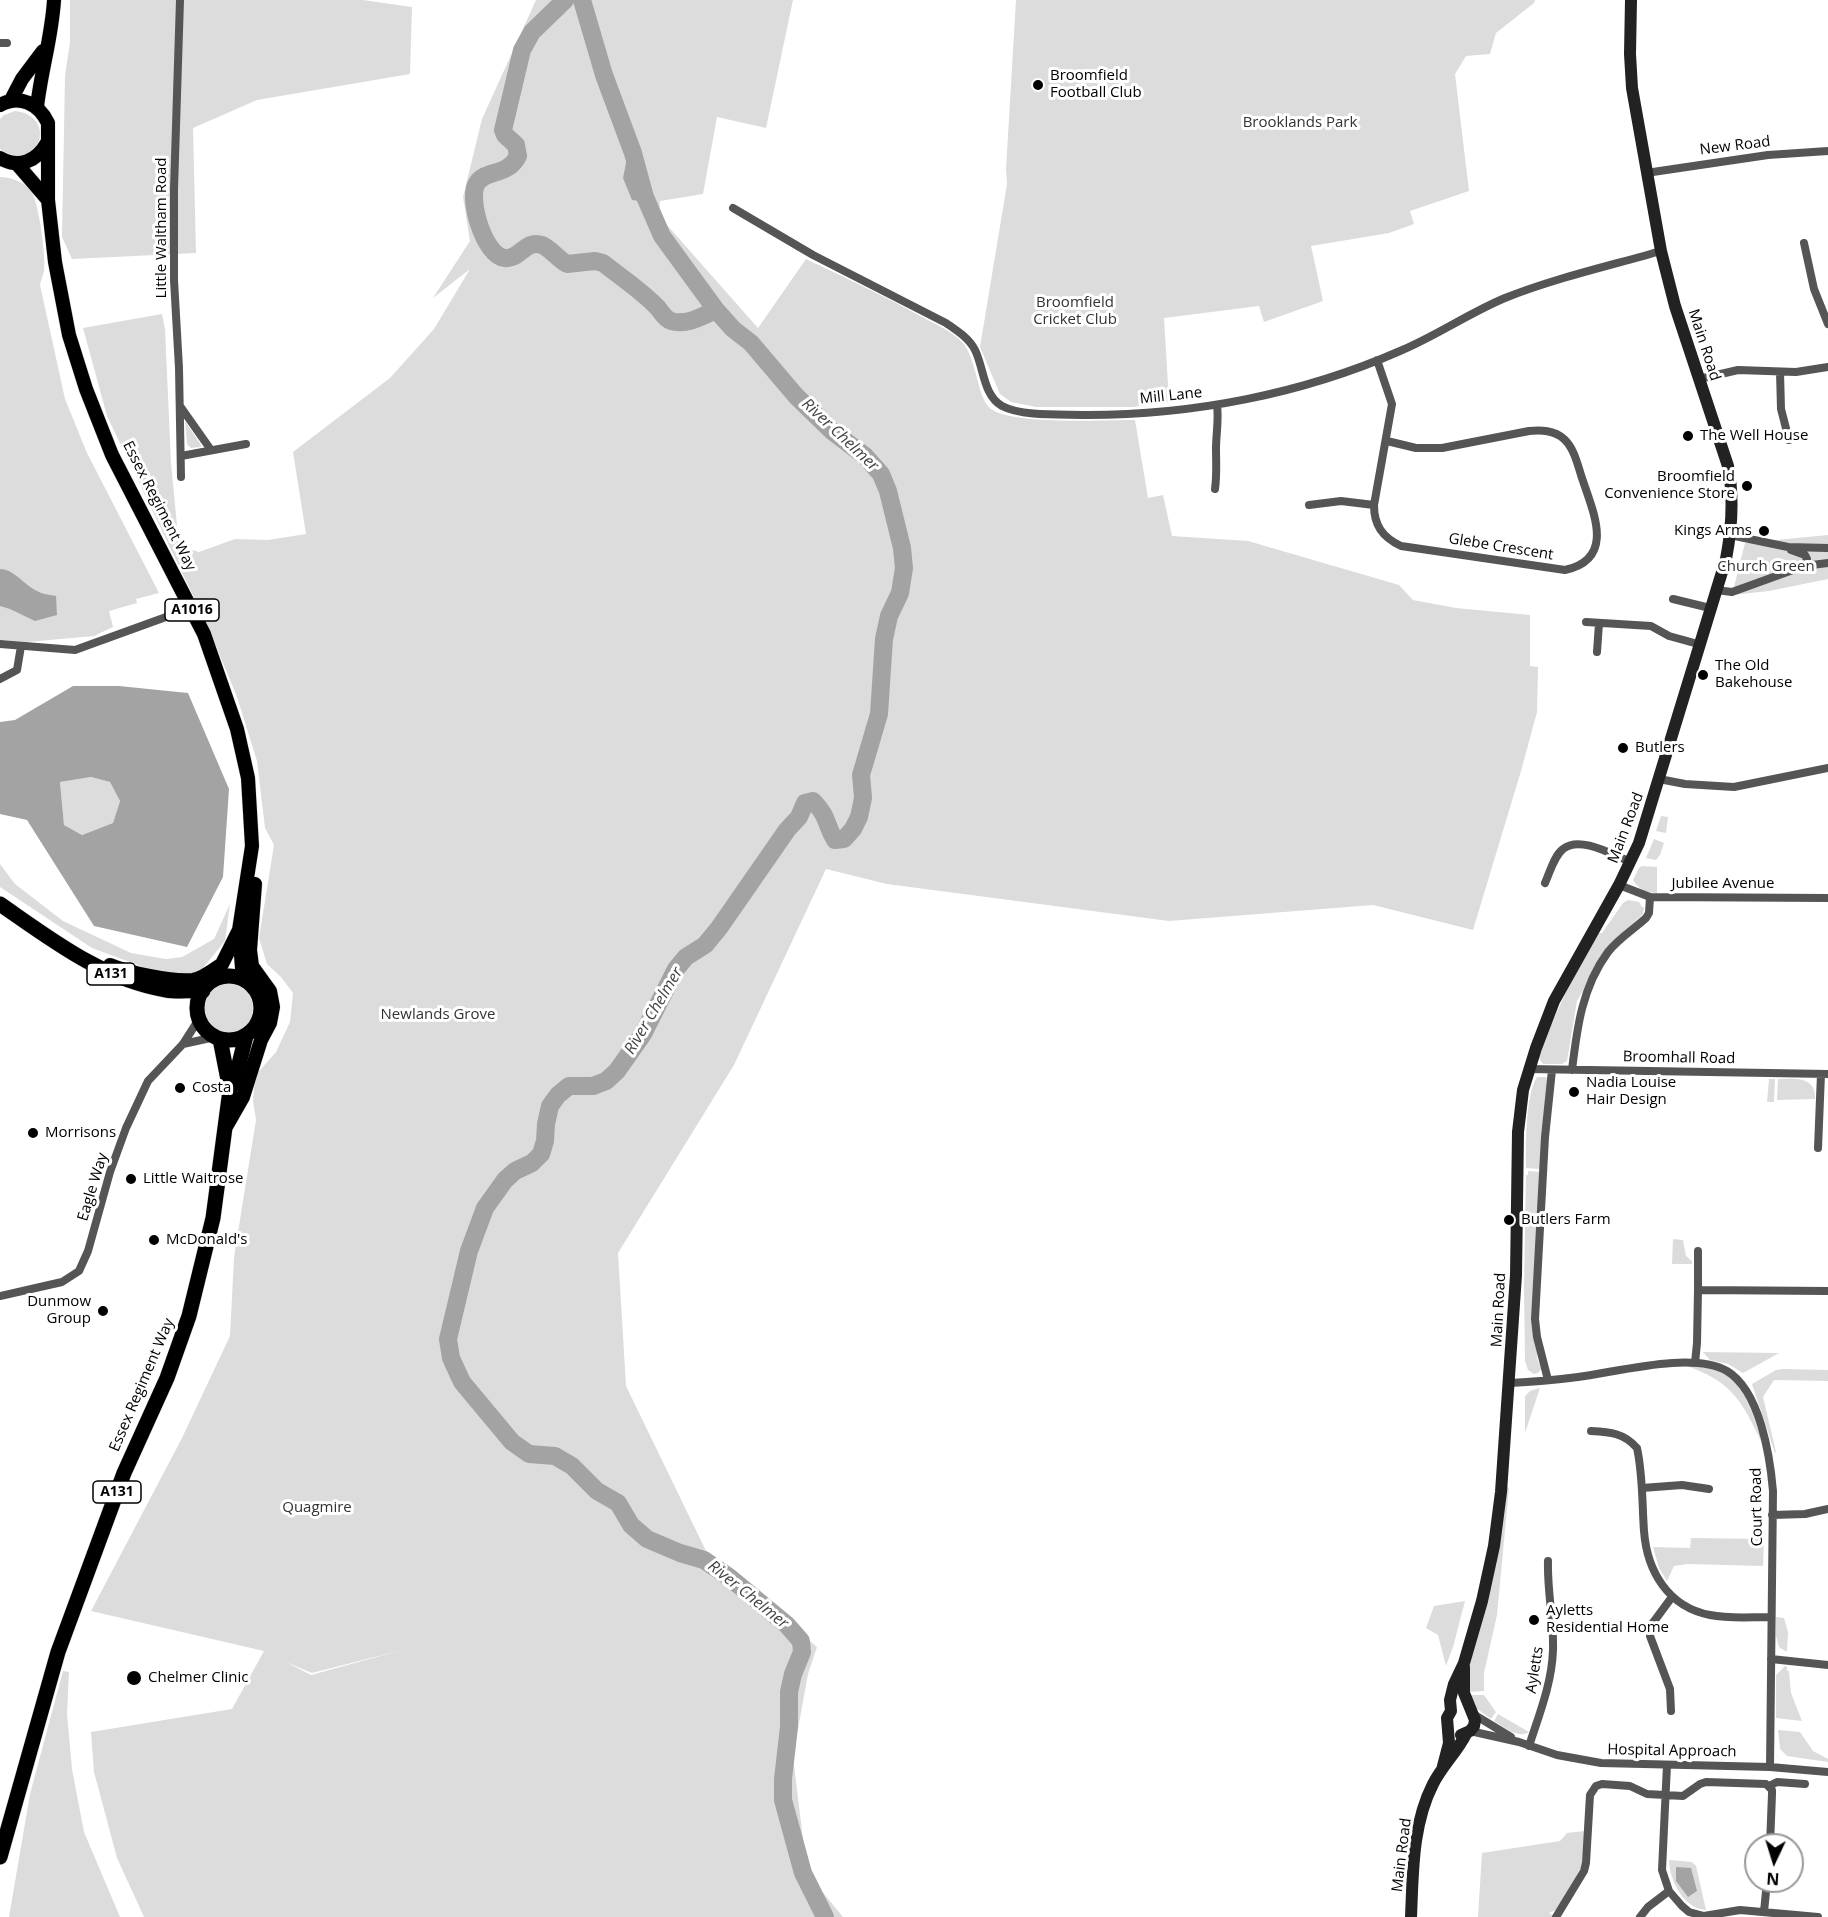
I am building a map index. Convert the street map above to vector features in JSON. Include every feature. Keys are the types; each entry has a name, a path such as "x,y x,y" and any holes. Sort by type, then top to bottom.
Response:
{"highway":[{"name":"A131","path":"0,904 87,963 115,976 167,990 203,990"},
{"path":"231,976 247,982 257,992 261,1006 258,1022 246,1036 234,1040 218,1038 208,1032 198,1015 198,1002 203,990 215,980 231,976"},
{"name":"A131","path":"167,990 198,1015"},
{"name":"Essex Regiment Way","path":"230,1090 237,1076 246,1036"},
{"name":"Essex Regiment Way","path":"0,1857 58,1652 124,1473 167,1378 189,1316 213,1218 227,1125 230,1090 218,1038"}],"main road":[{"path":"5,103 25,100 37,107 54,0"},
{"name":"Main Road","path":"1443,1766 1449,1743 1451,1692 1464,1663 1482,1601 1494,1546 1502,1483 1517,1252 1518,1132 1520,1110 1529,1069 1554,1001 1619,885 1647,821 1698,644 1726,559 1730,535 1732,503 1730,478 1676,306 1661,251 1646,173 1632,79 1631,0"},
{"path":"5,103 46,46"},
{"name":"Essex Regiment Way","path":"37,107 44,114 48,123 48,200 61,302 86,389 112,455 204,634 234,719 248,778 252,846 239,930 242,968 247,982"},
{"path":"6,162 35,158 47,143"},
{"path":"6,162 48,200"},
{"path":"227,1125 243,1097 261,1040 270,1023 273,1007 270,991 252,966 250,950 255,889 252,846"},
{"name":"Essex Regiment Way","path":"215,980 239,930"},
{"path":"60,946 82,952 120,970 161,978 193,980 206,975 222,964"},
{"name":"Main Road","path":"1410,1916 1419,1824 1428,1794 1443,1766 1458,1749 1475,1723 1464,1693 1464,1663"},
{"path":"1468,1733 1455,1734 1449,1729 1449,1717 1459,1707 1471,1711"}],"street":[{"name":"Little Waltham Road","path":"180,0 174,189 174,280 182,477"},
{"name":"New Road","path":"1646,173 1752,157 1828,151"},
{"name":"Mill Lane","path":"734,208 813,255 957,330 974,348 989,391 994,400 1002,406 1021,411 1101,415 1165,412 1217,405 1284,390 1377,360 1419,343 1485,307 1518,293 1661,251"},
{"path":"1804,243 1814,289 1828,324"},
{"name":"Glebe Crescent","path":"1377,360 1392,404 1374,504 1374,517 1383,535 1401,546 1565,570 1574,568 1590,557 1598,539 1595,519 1573,451 1564,438 1557,434 1541,430 1529,431 1429,449 1387,441"},
{"path":"1699,379 1738,370 1796,372 1828,368"},
{"path":"1780,372 1781,409 1789,440"},
{"path":"1215,489 1218,469 1217,405"},
{"path":"180,406 211,450"},
{"path":"181,456 246,444"},
{"path":"1309,505 1341,501 1374,504"},
{"path":"1730,535 1776,545 1805,555 1807,560 1804,566"},
{"path":"1776,545 1828,548"},
{"path":"1716,590 1732,592 1804,566 1828,563"},
{"path":"1673,599 1710,608"},
{"path":"0,644 75,650 166,617"},
{"path":"1586,622 1651,627 1670,636 1698,644"},
{"path":"1597,652 1599,623"},
{"path":"0,679 17,670 21,646"},
{"path":"1659,778 1685,784 1734,788 1828,768"},
{"path":"1545,883 1558,855 1570,844 1584,844 1630,862"},
{"name":"Jubilee Avenue","path":"1619,885 1650,897 1828,898"},
{"path":"1572,1070 1579,1019 1586,993 1609,952 1646,918 1649,913 1650,897"},
{"name":"Eagle Way","path":"0,1296 62,1282 79,1271 88,1251 110,1172 126,1128 148,1081 183,1044 198,1015"},
{"path":"183,1044 218,1038"},
{"name":"Broomhall Road","path":"1529,1069 1825,1074"},
{"path":"1548,1380 1535,1319 1545,1137 1552,1070"},
{"path":"1818,1148 1825,1074"},
{"path":"1695,1363 1698,1320 1698,1251"},
{"path":"1698,1290 1828,1291"},
{"name":"Court Road","path":"1510,1383 1668,1363 1695,1363 1720,1368 1728,1371 1740,1382 1758,1416 1772,1473 1770,1767"},
{"path":"1591,1431 1622,1435 1637,1448 1644,1534 1649,1559 1660,1583 1672,1597 1690,1608 1709,1615 1770,1617"},
{"path":"1642,1488 1682,1485 1709,1489"},
{"path":"1772,1515 1805,1514 1828,1509"},
{"name":"Ayletts","path":"1529,1746 1545,1696 1553,1657 1553,1636 1547,1588 1548,1561"},
{"path":"1671,1711 1670,1689 1650,1636 1652,1623 1672,1597"},
{"path":"1771,1659 1828,1665"},
{"name":"Hospital Approach","path":"1471,1711 1529,1746 1557,1755 1601,1763 1770,1767 1828,1772"},
{"name":"Hospital Approach","path":"1468,1733 1519,1742"},
{"path":"1666,1765 1662,1863 1669,1891 1682,1906 1696,1915 1712,1916 1740,1910 1818,1917"},
{"path":"1558,1916 1584,1871 1590,1794 1602,1784 1630,1786 1647,1794 1683,1796 1706,1782 1762,1783 1769,1786 1772,1794 1770,1833"},
{"path":"1769,1786 1777,1782 1806,1784"},
{"path":"1640,1917 1648,1907 1669,1891"},
{"path":"1764,1912 1766,1893"}],"green space":[{"path":"70,0 363,0 412,7 410,74 257,100 193,128 196,253 72,259 62,237 65,76 70,42"},
{"path":"536,0 793,0 766,128 717,117 703,194 660,201 659,216 758,328 806,259 945,329 959,339 968,350 983,397 991,409 1002,414 1038,420 1135,420 1148,498 1163,495 1172,536 1248,541 1399,585 1413,600 1456,608 1530,615 1530,666 1538,667 1537,712 1473,930 1373,905 1169,921 887,884 826,869 734,1065 618,1253 626,1386 707,1553 817,1647 808,1674 793,1756 807,1873 843,1917 144,1917 117,1858 94,1772 91,1732 232,1709 264,1651 91,1611 182,1438 230,1336 234,1257 256,1120 253,1101 255,1076 276,1052 290,1022 293,993 267,964 259,938 274,845 265,828 257,761 237,697 209,629 107,416 83,328 162,314 165,329 171,463 179,546 199,552 235,539 268,540 306,534 293,452 390,378 434,329 470,269 433,298 470,241 463,197 482,119","holes":["402,1650 311,1675 286,1662 312,1673"]},
{"path":"1016,0 1535,0 1496,33 1490,54 1466,56 1455,74 1469,191 1410,211 1414,224 1389,233 1311,246 1323,301 1264,322 1259,306 1164,318 1169,402 1133,407 1036,407 1011,402 1000,394 980,347 1007,184"},
{"path":"15,111 29,115 37,123 40,132 39,142 25,155 13,155 0,149 0,119"},
{"path":"0,177 22,183 35,199 44,254 44,271 40,285 65,399 87,453 159,593 136,599 137,603 109,611 113,627 94,636 27,642 0,640"},
{"path":"185,421 201,447 191,448 187,444"},
{"name":"Church Green","path":"1828,535 1828,579 1769,591 1732,595 1745,543"},
{"path":"91,777 110,782 120,801 113,823 82,835 64,825 60,782"},
{"path":"1661,816 1668,817 1666,833 1656,831"},
{"path":"1654,839 1664,843 1656,860 1646,858"},
{"path":"0,864 15,884 63,921 131,953 166,959 182,957 214,939 230,904 225,941 198,974 154,971 92,948 0,887"},
{"path":"1642,866 1657,867 1657,893 1643,890 1633,880"},
{"path":"1628,900 1639,902 1644,907 1643,914 1607,947 1577,1001 1567,1061 1562,1064 1543,1064 1539,1058 1551,1025 1573,978 1599,933 1602,933 1623,903"},
{"path":"230,981 240,983 248,989 254,997 256,1007 254,1017 248,1025 240,1031 230,1033 220,1031 212,1025 206,1017 204,1007 206,997 212,989 220,983"},
{"path":"1537,1077 1546,1077 1548,1080 1540,1169 1526,1168 1528,1108"},
{"path":"1769,1079 1775,1079 1774,1102 1767,1102"},
{"path":"1778,1079 1803,1080 1812,1086 1815,1099 1777,1100"},
{"path":"1528,1171 1540,1172 1537,1358 1541,1369 1534,1374 1528,1370 1525,1361 1524,1287 1526,1175"},
{"path":"1673,1239 1683,1240 1686,1256 1692,1264 1672,1264"},
{"path":"1703,1352 1779,1353 1743,1373 1728,1364 1710,1360"},
{"path":"1681,1364 1705,1366 1727,1374 1750,1406 1763,1445 1741,1404 1724,1385 1698,1370"},
{"path":"1776,1370 1828,1370 1828,1381 1774,1380 1763,1397 1775,1453 1752,1384"},
{"path":"1540,1388 1525,1433 1525,1396 1530,1391"},
{"path":"1507,1487 1509,1488 1497,1615 1484,1673 1484,1691 1468,1692 1470,1661 1492,1580"},
{"path":"1691,1538 1764,1539 1763,1566 1688,1564 1674,1566 1667,1581 1659,1568 1653,1547 1690,1548"},
{"path":"1465,1601 1446,1666 1438,1635 1426,1628 1434,1606"},
{"path":"1776,1617 1784,1618 1788,1632 1787,1652 1779,1647 1776,1636"},
{"path":"1785,1666 1789,1671 1791,1693 1802,1721 1776,1718 1776,1675"},
{"path":"63,1671 69,1672 67,1714 72,1769 84,1832 120,1917 9,1917 30,1794"},
{"path":"1469,1695 1484,1695 1496,1712 1491,1719 1476,1708"},
{"path":"1498,1714 1529,1732 1520,1734 1507,1729 1494,1721"},
{"path":"1778,1730 1800,1732 1813,1751 1828,1759 1828,1762 1787,1756 1780,1749"},
{"path":"1585,1831 1582,1865 1558,1909 1549,1913 1555,1917 1478,1917 1482,1853 1560,1841 1567,1833"},
{"path":"1670,1860 1692,1862 1696,1866 1706,1910 1684,1899 1672,1877"}],"shaded area":[{"path":"636,153 650,184 652,195 639,201 632,200 623,178 627,158"},
{"path":"0,569 14,574 39,592 56,596 57,615 35,621 0,606"},
{"path":"73,686 119,686 188,693 229,789 223,877 187,947 94,926 27,820 0,814 0,722 15,720","holes":["91,777 110,782 120,801 113,823 82,835 64,825 60,782"]},
{"path":"1676,1867 1691,1868 1697,1891 1688,1897 1676,1881"}],"waterway":[{"name":"River Chelmer","path":"565,0 532,32 522,50 503,130 516,145 518,156 508,167 481,179 474,190 476,213 484,237 490,248 497,255 505,258 515,256 527,247 536,244 542,245 567,264 595,261 603,263 645,296 671,321 688,321 716,310"},
{"name":"River Chelmer","path":"582,0 604,75 633,153 645,197 662,236 716,310 733,329 751,343 796,396 832,431 865,456 881,474 888,491 902,548 904,568 900,593 889,616 884,639 879,714 861,775 863,798 859,817 853,829 844,839 835,840 818,807 813,801 805,803 799,817 787,830 719,928 705,945 686,957 676,969 643,1034 617,1071 606,1081 593,1086 569,1086 558,1095 550,1106 541,1154 532,1163 515,1171 505,1180 485,1208 469,1251 448,1339 451,1358 462,1382 512,1442 529,1454 555,1456 572,1466 597,1491 618,1503 631,1525 647,1539 704,1560 729,1577 787,1625 801,1641 802,1652 789,1692 789,1727 783,1800 803,1873 825,1917"}],"place":[{"name":"Broomfield Football Club","path":"1038,85"},
{"name":"The Well House","path":"1688,436"},
{"name":"Broomfield Convenience Store","path":"1747,486"},
{"name":"Kings Arms","path":"1764,531"},
{"name":"The Old Bakehouse","path":"1703,675"},
{"name":"Butlers","path":"1623,748"},
{"name":"Costa","path":"180,1088"},
{"name":"Nadia Louise Hair Design","path":"1574,1092"},
{"name":"Morrisons","path":"33,1133"},
{"name":"Little Waitrose","path":"131,1179"},
{"name":"Butlers Farm","path":"1509,1220"},
{"name":"McDonald's","path":"154,1240"},
{"name":"Dunmow Group","path":"103,1311"},
{"name":"Ayletts Residential Home","path":"1534,1620"},
{"name":"Chelmer Clinic","path":"134,1678"}],"park label":[{"name":"Brooklands Park","path":"1300,123"},
{"name":"Broomfield Cricket Club","path":"1075,312"},
{"name":"Newlands Grove","path":"438,1015"},
{"name":"Quagmire","path":"317,1508"}]}
